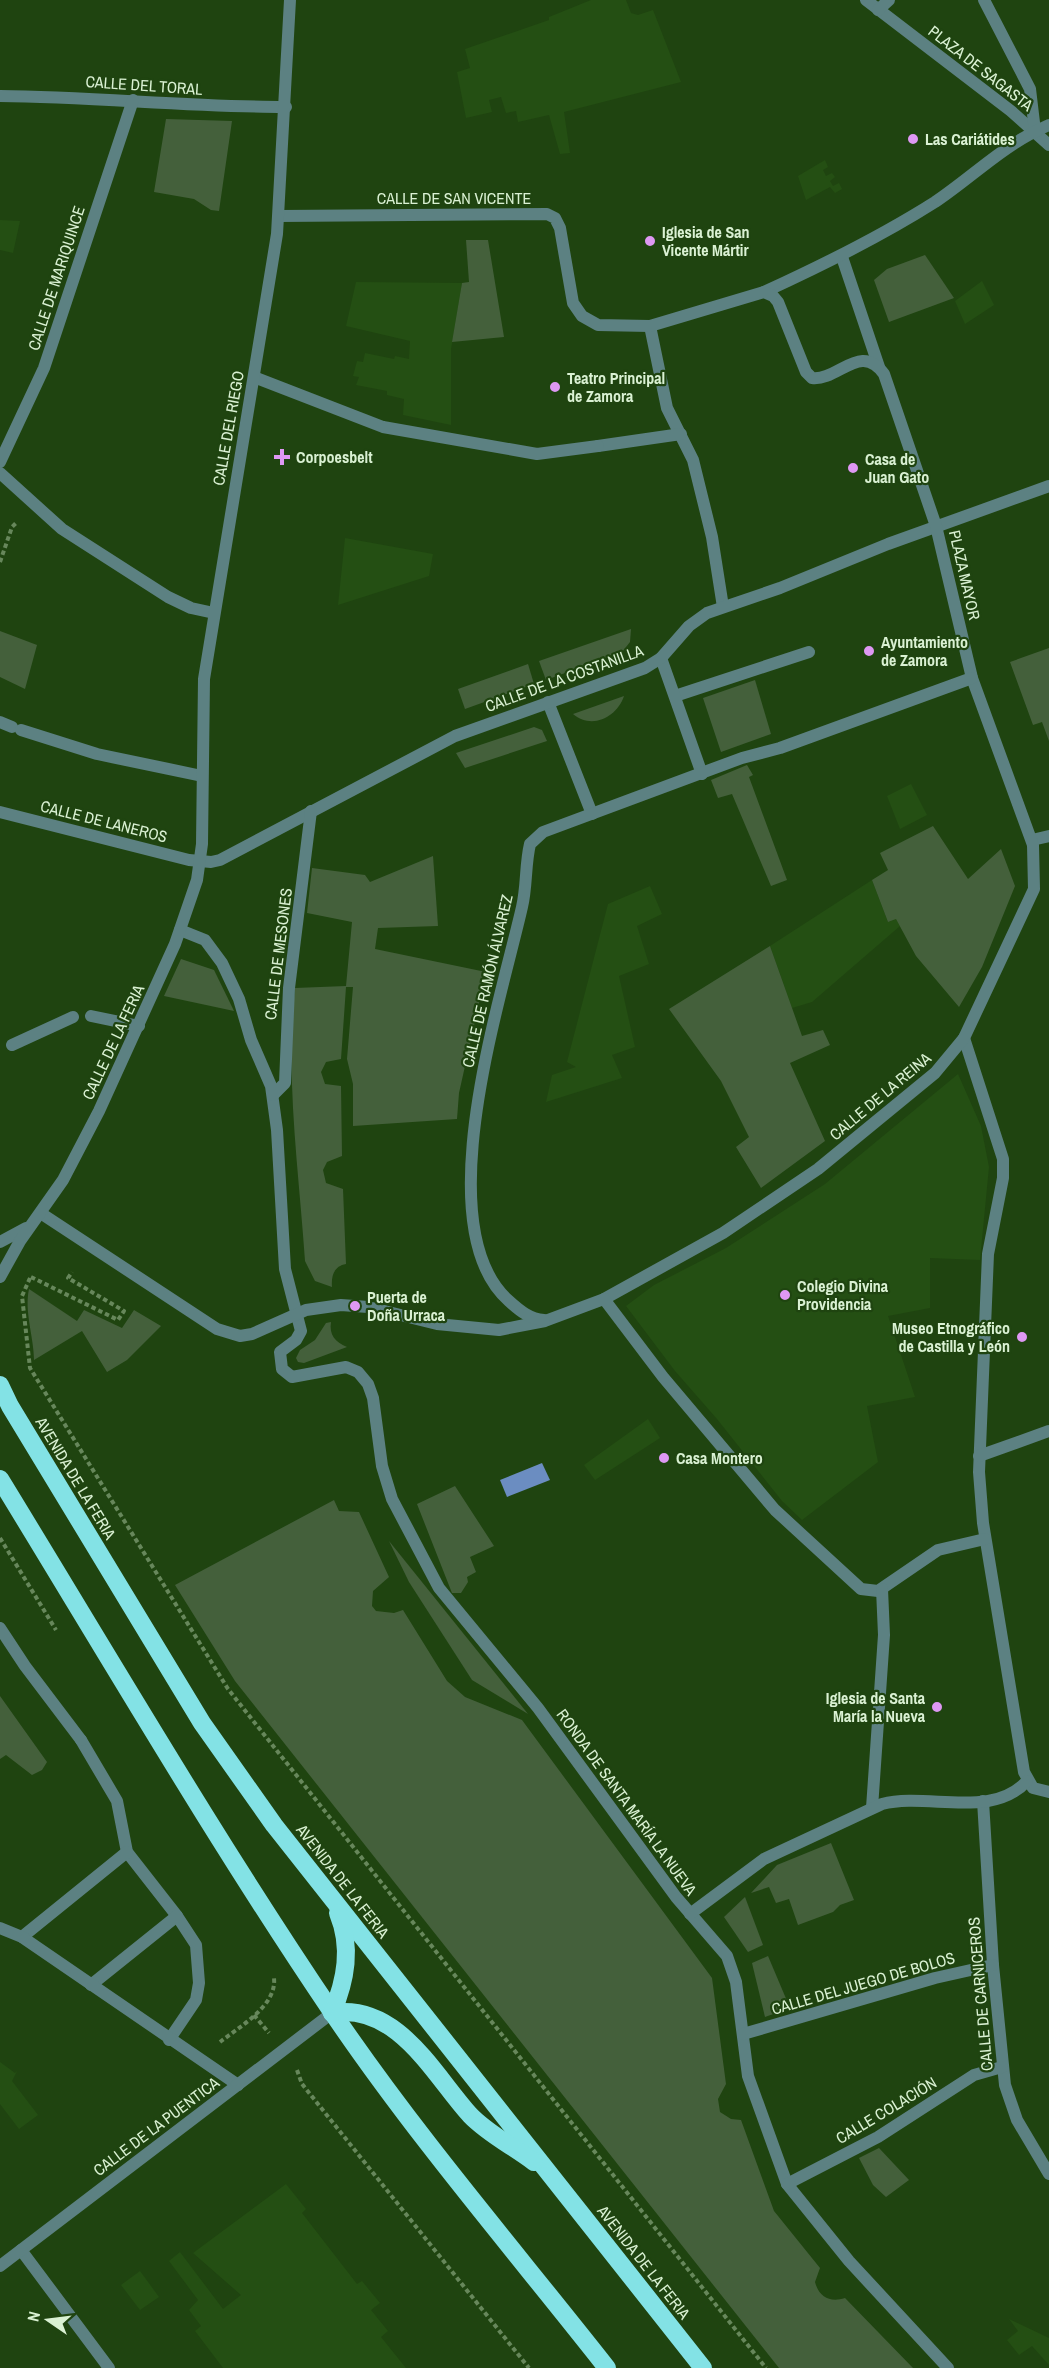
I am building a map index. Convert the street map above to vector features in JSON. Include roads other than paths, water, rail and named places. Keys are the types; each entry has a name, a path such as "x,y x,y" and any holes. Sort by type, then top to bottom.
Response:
{"highway":[{"name":"AVENIDA DE LA FERIA","path":"0,1384 10,1406 202,1723 274,1825 703,2368"},
{"path":"0,1479 243,1875 332,2013 398,2103 607,2368"},
{"path":"329,1895 342,1924 347,1959 345,1974 332,2013"},
{"path":"332,2013 342,2011 362,2015 394,2029 416,2048 471,2116 552,2176"}],"street":[{"name":"CALLE DEL RIEGO","path":"200,862 203,687 279,216 290,0"},
{"name":"PLAZA DE SAGASTA","path":"866,0 1035,131"},
{"path":"879,10 889,0"},
{"name":"PLAZA DE SAGASTA","path":"984,0 1030,89 1035,131"},
{"name":"CALLE DEL TORAL","path":"0,96 286,107"},
{"name":"CALLE DE MARIQUINCE","path":"0,462 44,368 133,100"},
{"name":"CALLE DE SAN VICENTE","path":"279,216 547,214 558,222 572,297 578,312 598,326 650,326 762,292 842,257 937,200 1013,142 1049,125"},
{"path":"1035,131 1049,145"},
{"path":"842,257 936,526"},
{"path":"762,292 773,296 778,302 810,376 821,378 861,361 882,371"},
{"path":"650,326 665,402 693,460 712,537 723,607"},
{"path":"254,376 383,427 537,454 681,434"},
{"path":"0,473 46,518 71,535 168,597 191,608 214,613"},
{"name":"PLAZA MAYOR","path":"1035,883 1032,840 972,678 936,526 1049,486"},
{"name":"CALLE DE LA COSTANILLA","path":"200,862 220,860 455,736 645,668 661,658 694,621 723,607 780,588 936,526"},
{"path":"675,696 809,652"},
{"path":"661,658 702,774"},
{"name":"CALLE DE RAMÓN ÁLVAREZ","path":"550,1319 537,1319 524,1313 504,1297 493,1283 480,1256 472,1196 478,1094 523,904 530,844 543,832 972,678"},
{"path":"548,702 592,814"},
{"path":"11,726 97,754 202,776"},
{"name":"CALLE DE MESONES","path":"273,1095 285,1083 289,988 311,811"},
{"name":"CALLE DE LANEROS","path":"0,812 200,862"},
{"path":"1032,840 1049,836"},
{"name":"CALLE DE LA FERIA","path":"0,1277 32,1224 42,1214 94,1121 139,1026 180,930 192,900 200,862"},
{"name":"CALLE DE LA REINA","path":"42,1214 228,1334 240,1336 263,1331 297,1314 323,1306 350,1305 437,1324 499,1330 550,1319 604,1299 723,1233 818,1169 935,1073 964,1038 1030,900 1035,883"},
{"path":"180,930 205,940 222,963 239,999 251,1040 273,1095 278,1130 283,1260 297,1314"},
{"path":"91,1016 139,1026"},
{"path":"12,1045 73,1017"},
{"path":"964,1038 1004,1159 1003,1178 988,1254 979,1455 981,1506 1028,1782 1037,1791 1049,1792"},
{"name":"CALLE DE LA FERIA","path":"0,1242 32,1224"},
{"path":"604,1299 663,1377 775,1510 857,1585 865,1590 882,1589 938,1550 985,1539"},
{"name":"RONDA DE SANTA MARÍA LA NUEVA","path":"297,1314 300,1336 280,1352 282,1369 286,1374 298,1377 339,1368 352,1368 368,1384 373,1398 389,1491 432,1576 446,1598 538,1708 690,1914 719,1946 733,1969 752,2088 787,2184 849,2262 948,2368"},
{"path":"979,1455 1049,1431"},
{"path":"872,1808 884,1635 882,1589"},
{"path":"0,1628 25,1666 81,1740 117,1802 127,1852 177,1916 196,1945 200,1983 192,2007 169,2040"},
{"path":"690,1914 764,1859 872,1808 902,1799 983,1801 1012,1793 1028,1782"},
{"name":"CALLE DE CARNICEROS","path":"983,1801 1002,2067 1012,2110 1049,2174"},
{"path":"22,1937 127,1852"},
{"path":"91,1985 177,1916"},
{"path":"0,1928 22,1937 198,2060 238,2085"},
{"name":"CALLE DEL JUEGO DE BOLOS","path":"743,2034 935,1978 993,1965"},
{"name":"CALLE DE LA PUENTICA","path":"0,2266 332,2013"},
{"name":"CALLE COLACIÓN","path":"787,2184 870,2141 974,2075 1002,2067"},
{"path":"21,2250 109,2368"}],"water":[{"path":"542,1463 550,1480 507,1497 500,1480"}],"place":[{"name":"Las Cariátides","path":"913,139"},
{"name":"Iglesia de San Vicente Mártir","path":"650,241"},
{"name":"Teatro Principal de Zamora","path":"555,387"},
{"name":"Corpoesbelt","path":"282,457"},
{"name":"Casa de Juan Gato","path":"853,468"},
{"name":"Ayuntamiento de Zamora","path":"869,651"},
{"name":"Colegio Divina Providencia","path":"785,1295"},
{"name":"Puerta de Doña Urraca","path":"355,1306"},
{"name":"Museo Etnográfico de Castilla y León","path":"1022,1337"},
{"name":"Casa Montero","path":"664,1458"},
{"name":"Iglesia de Santa María la Nueva","path":"937,1707"}]}
